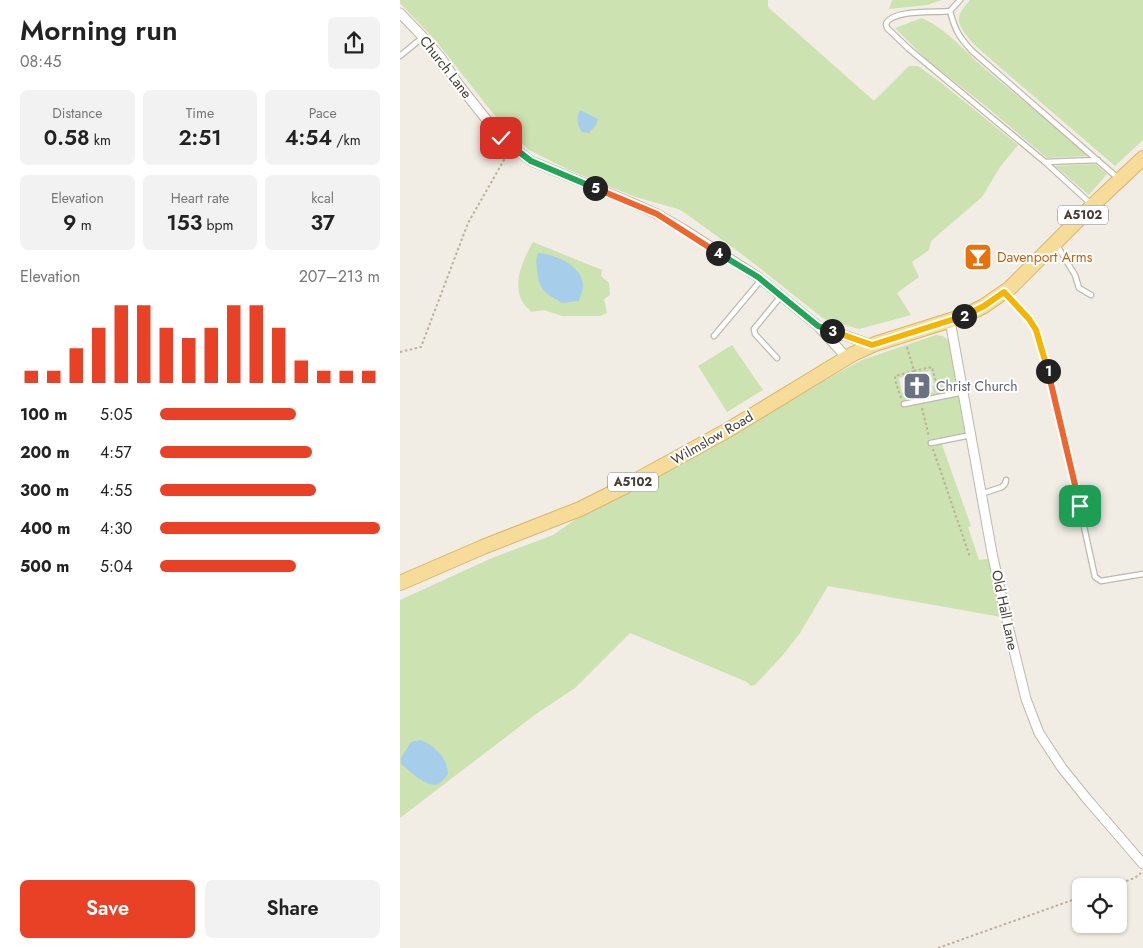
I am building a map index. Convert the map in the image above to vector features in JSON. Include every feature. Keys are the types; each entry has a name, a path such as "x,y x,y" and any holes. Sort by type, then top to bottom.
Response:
{"main road":[{"name":"A5102","path":"850,356 872,345 966,315 984,306 1004,292 1143,158"},
{"name":"Wilmslow Road","path":"400,583 483,547 580,510 728,430 850,356"}],"street":[{"name":"Church Lane","path":"400,13 424,37 501,138 512,147 539,165 657,214 761,280 818,326 850,356"},
{"name":"Old Hall Lane","path":"948,321 951,326 981,494 1009,630 1026,699 1039,733 1062,768 1143,864"},
{"name":"Church Lane","path":"818,326 872,345"}],"lane":[{"path":"960,0 950,11 901,14 888,20 887,28 909,49 1045,162 1093,205"},
{"path":"950,11 959,37 972,51 1120,179"},
{"path":"400,56 424,37"},
{"path":"1045,162 1098,160"},
{"path":"1055,243 1075,275 1079,288 1091,294"},
{"path":"714,336 761,280"},
{"path":"1004,292 1029,319 1036,330 1040,342 1064,435 1095,577 1101,582 1143,574"},
{"path":"777,358 755,334 754,329 781,296"},
{"path":"904,404 964,392"},
{"path":"931,443 971,435"},
{"path":"981,494 1002,487 1006,480"}],"path":[{"path":"400,352 421,347 468,222 512,147"},
{"path":"903,335 914,371"},
{"path":"904,404 895,377 932,367 940,397"},
{"path":"920,401 931,443 970,557"},
{"path":"1127,881 1143,872"},
{"path":"938,948 1072,900"}],"green space":[{"path":"400,0 768,0 768,7 874,101 909,66 918,66 1018,145 1000,167 982,197 931,241 929,250 912,262 919,277 897,293 911,315 859,329 824,319 743,255 678,209 636,197 600,183 529,150 499,121 436,41 400,3"},
{"path":"892,0 942,0 927,5 889,9"},
{"path":"970,0 1143,0 1143,140 1115,166 969,39 961,28 959,18"},
{"path":"922,18 948,35 984,68 1089,156 1047,158 926,59 895,28"},
{"path":"1095,164 1107,174 1089,195 1055,166"},
{"path":"533,242 602,270 601,276 609,283 610,295 604,299 607,313 600,316 562,316 544,310 531,312 521,299 518,284 523,262"},
{"path":"936,335 943,336 949,341 966,433 940,439 971,526 968,527 979,560 988,559 1001,617 828,586 800,633 783,655 755,685 751,686 747,682 630,633 575,688 536,714 400,818 400,600 492,558 553,535 576,519 610,502 862,360","holes":["916,371 917,374 930,371 934,385 932,386 933,392 930,393 931,395 909,400 907,393 902,393 899,378 912,375 912,372"]},
{"path":"732,345 763,390 727,412 698,366"}],"water":[{"path":"580,110 598,119 596,125 589,133 582,132 579,126"},
{"path":"538,253 560,259 573,267 582,279 583,289 579,301 562,303 541,287 536,263"},
{"path":"421,740 440,753 447,768 448,774 441,782 435,785 419,779 401,764 401,758 411,742"}],"place":[{"name":"Davenport Arms","path":"978,257"},
{"name":"Christ Church","path":"917,386"}],"route":[{"path":"501,138 531,161 657,214 758,277 818,326 872,345 966,315 984,306 1004,292 1029,319 1036,330 1046,362 1080,506"}]}
